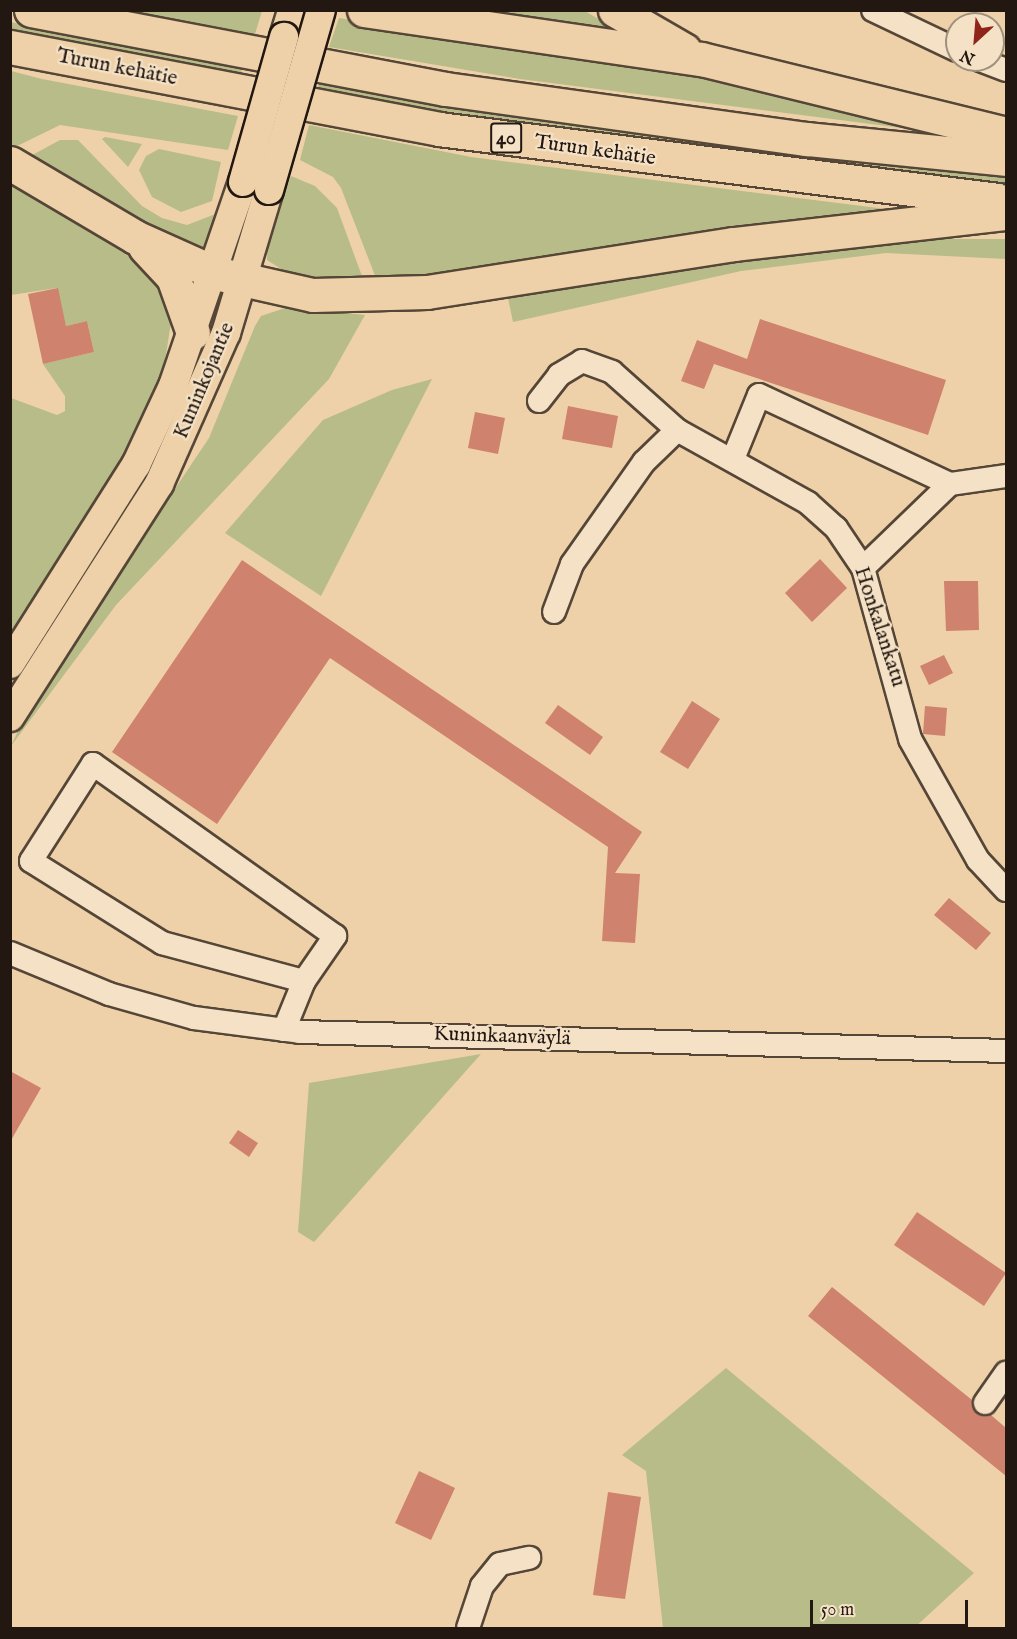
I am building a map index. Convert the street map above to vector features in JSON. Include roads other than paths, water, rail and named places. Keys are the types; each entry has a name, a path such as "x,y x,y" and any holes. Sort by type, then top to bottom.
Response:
{"highway":[{"name":"Turun kehätie","path":"31,10 446,89 807,139 1006,159"},
{"path":"364,10 701,59 1006,134"},
{"path":"615,10 701,59"},
{"name":"Turun kehätie","path":"10,47 439,129 1006,201"},
{"path":"10,163 135,237 229,278 340,295 411,293 734,244 1006,213"},
{"path":"135,237 173,277 192,333"}],"main road":[{"name":"Kuninkojantie","path":"256,186 292,10"},
{"name":"Kuninkojantie","path":"10,717 159,484 200,398 229,278 256,186 321,10"},
{"name":"Kuninkojantie","path":"10,664 116,501 192,333 229,278"}],"street":[{"path":"873,10 945,44"},
{"name":"Honkalankatu","path":"538,401 559,375 582,362 612,372 677,430 733,459 808,503 836,528 863,568 910,740 978,860 1006,890"},
{"path":"733,459 759,395 950,484 1006,476"},
{"path":"554,612 572,564 644,462 677,430"},
{"path":"863,568 950,484"},
{"path":"284,1030 304,981 335,936 93,764 32,861 162,943 304,981"},
{"name":"Kuninkaanväylä","path":"10,953 146,1004 194,1018 284,1030 1006,1051"},
{"path":"985,1403 1006,1372"},
{"path":"468,1629 482,1586 500,1564 529,1557"}]}
